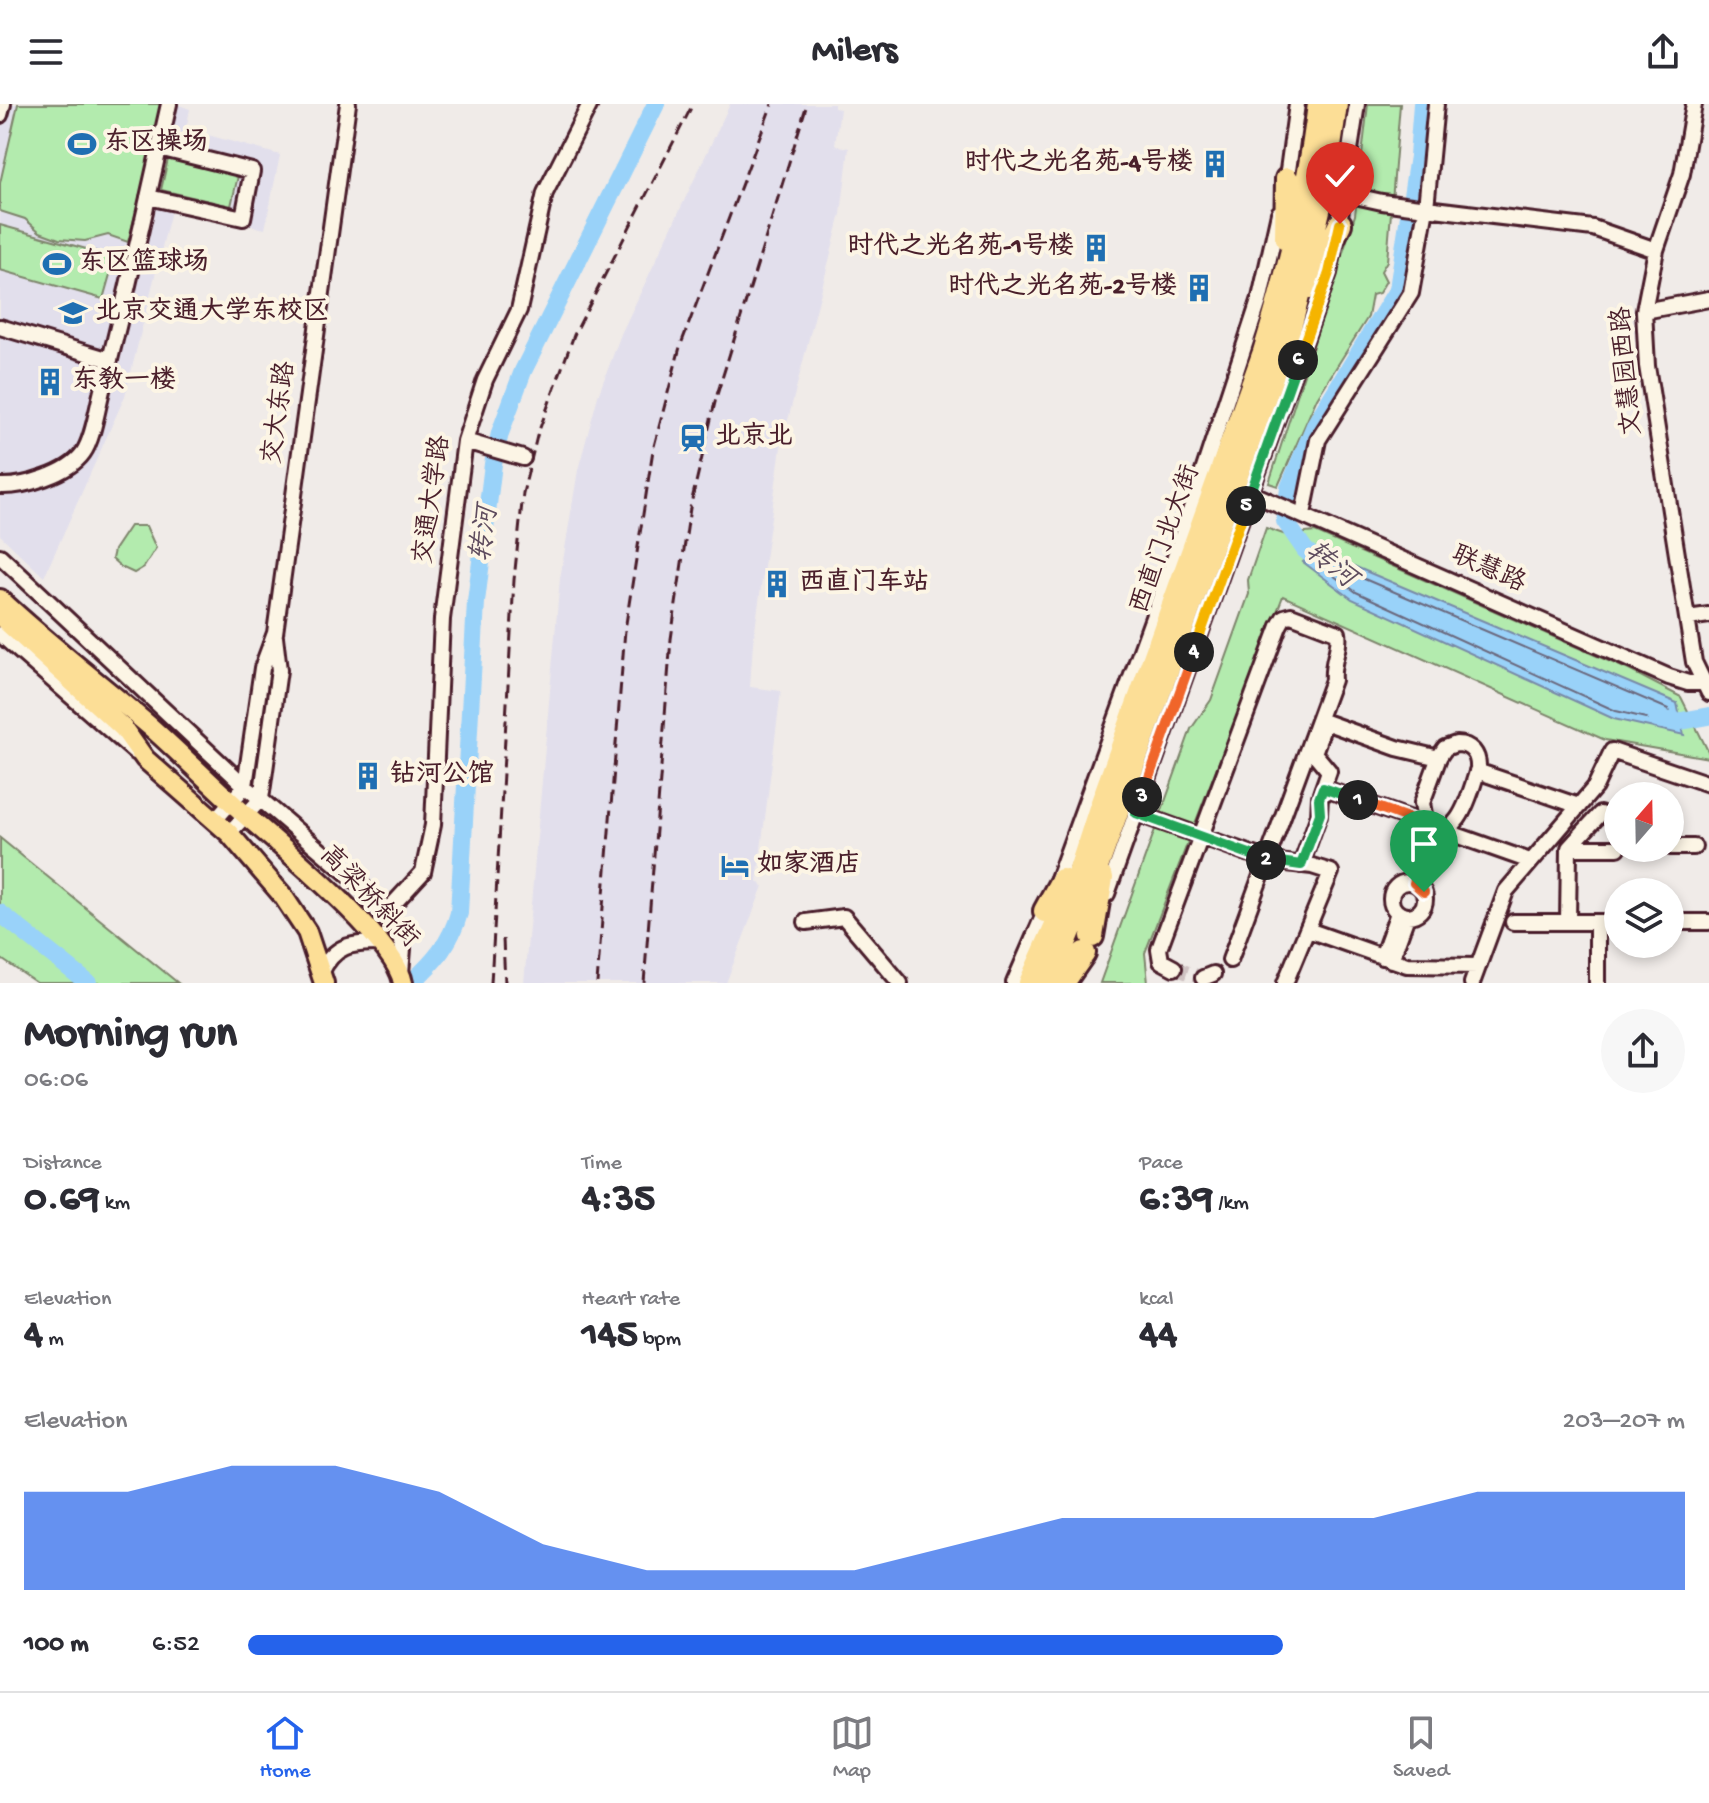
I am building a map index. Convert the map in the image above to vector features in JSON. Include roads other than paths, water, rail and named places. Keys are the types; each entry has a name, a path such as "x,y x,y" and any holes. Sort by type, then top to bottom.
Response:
{"highway":[{"name":"西直门北大街","path":"1030,983 1079,873 1259,366 1285,283 1323,119 1336,104"},
{"name":"西直门北大街","path":"1048,983 1082,907 1290,329 1324,190 1323,119"},
{"path":"1285,283 1287,179"},
{"path":"1290,329 1340,224"},
{"path":"1022,972 1043,917 1100,808"},
{"path":"1063,983 1088,944 1110,831"}],"main road":[{"name":"高梁桥斜街","path":"0,599 44,640 153,729 340,900 380,943 402,978"},
{"path":"0,616 123,728 145,759 229,833 283,896 307,932 323,978"}],"street":[{"path":"0,115 3,104"},
{"path":"0,486 14,487 36,481 57,472 82,454 110,360 169,104"},
{"name":"交大东路","path":"245,786 262,668 275,633 348,104"},
{"name":"交通大学路","path":"386,912 423,872 429,850 433,825 442,619 485,380 519,310 545,193 590,104"},
{"name":"西直门北大街","path":"1043,917 1184,528 1260,298 1287,179 1297,104"},
{"path":"1071,983 1136,813 1329,273 1346,194 1357,104"},
{"path":"1299,512 1318,440 1411,293 1427,204 1436,104"},
{"name":"文慧园西路","path":"1694,104 1682,174 1656,250 1644,311 1647,366 1695,664 1707,687"},
{"path":"148,197 243,218 252,171 159,148"},
{"path":"1346,194 1593,228 1656,250"},
{"path":"1644,311 1709,299"},
{"path":"0,327 110,360"},
{"path":"472,443 519,457"},
{"name":"联慧路","path":"1251,493 1669,677 1707,687"},
{"name":"高梁桥斜街","path":"0,556 245,786 364,888 397,927 403,949 402,978"},
{"path":"1174,968 1161,961 1158,951 1283,619 1291,615 1336,632 1339,641 1331,664 1333,680 1230,960"},
{"path":"1688,618 1709,615"},
{"name":"交大东路","path":"261,799 279,670 275,633"},
{"path":"0,634 145,759"},
{"path":"1301,865 1320,814 1319,799 1329,771 1314,753 1325,722 1397,748 1439,758"},
{"path":"1465,745 1476,755 1477,771 1458,821 1448,828 1435,828 1424,819 1422,808 1439,758 1448,746 1465,745"},
{"path":"1472,983 1505,893 1599,780 1612,751 1709,784"},
{"path":"1477,771 1579,806"},
{"path":"215,820 245,786"},
{"path":"1323,788 1530,861"},
{"path":"229,833 261,799"},
{"path":"1136,813 1267,860 1331,872 1285,983"},
{"path":"1568,922 1569,848 1600,814"},
{"path":"1414,883 1435,828"},
{"path":"1684,847 1694,847"},
{"path":"1569,848 1604,848"},
{"path":"1404,883 1414,883 1424,891 1425,903 1418,914 1402,915 1391,903 1393,891 1404,883"},
{"path":"1386,958 1402,915"},
{"path":"806,922 844,917 900,983"},
{"path":"1513,922 1604,922"},
{"path":"1597,922 1597,983"},
{"path":"1684,922 1709,922"},
{"path":"1308,930 1386,958 1424,967 1478,966"},
{"path":"323,978 326,962 338,949 349,944 380,943"},
{"path":"1078,983 1088,944"},
{"path":"1005,983 1022,972"},
{"path":"1014,983 1022,972"}],"water":[{"path":"1320,547 1337,559 1677,703 1684,735 1614,719 1352,599 1303,562"}],"waterway":[{"name":"转河","path":"411,983 441,951 459,913 476,602 493,464 500,433 523,371 656,104"},
{"name":"转河","path":"1329,569 1305,550 1285,521 1289,488 1316,423 1398,289 1418,156 1422,104"},
{"name":"转河","path":"1657,719 1676,722 1709,716"},
{"name":"转河","path":"0,913 88,983"}],"tunnel":[{"path":"1174,968 1203,978"}],"railway":[{"path":"491,983 514,580 523,493 537,436 574,335 693,104"},
{"path":"597,983 625,630 653,450 680,347 772,104"},
{"path":"644,983 671,639 690,508 716,398 807,104"},
{"path":"503,939 505,983"}],"place":[{"name":"东区操场","path":"82,144"},
{"name":"时代之光名苑-4号楼","path":"1215,164"},
{"name":"时代之光名苑-1号楼","path":"1096,248"},
{"name":"东区篮球场","path":"57,264"},
{"name":"时代之光名苑-2号楼","path":"1199,288"},
{"name":"北京交通大学东校区","path":"73,313"},
{"name":"东教一楼","path":"50,382"},
{"name":"北京北","path":"693,438"},
{"name":"西直门车站","path":"777,584"},
{"name":"钻河公馆","path":"368,776"},
{"name":"如家酒店","path":"735,866"}]}
